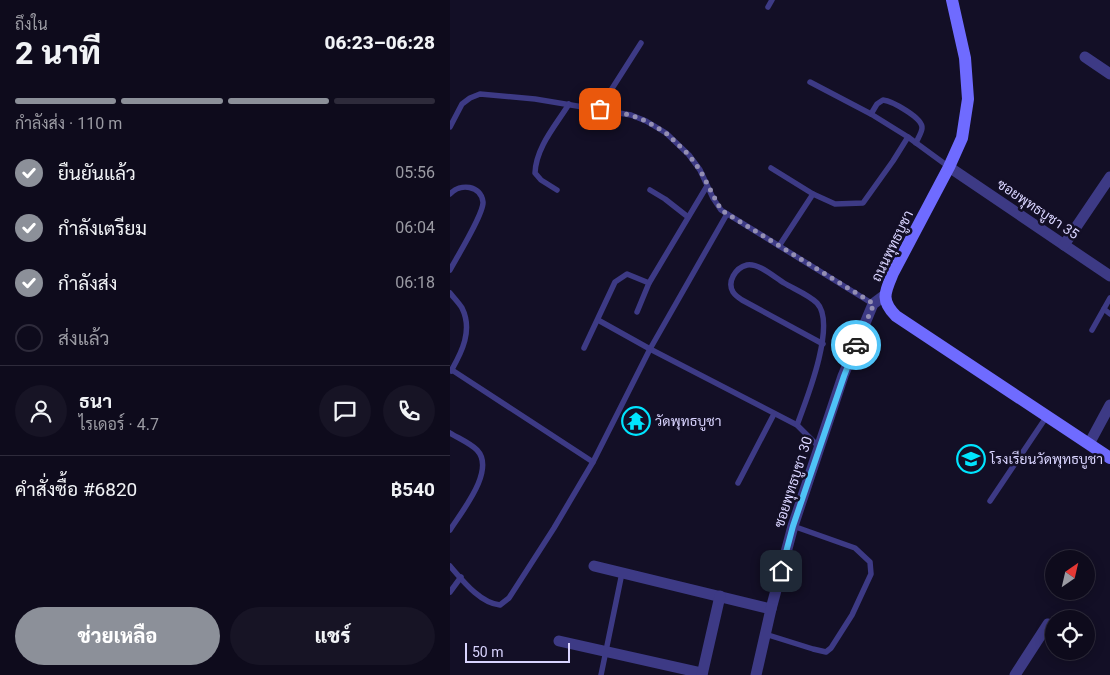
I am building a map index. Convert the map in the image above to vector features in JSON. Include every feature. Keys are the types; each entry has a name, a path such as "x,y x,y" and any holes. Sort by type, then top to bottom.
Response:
{"main road":[{"name":"ถนนพุทธบูชา","path":"950,1 965,58 968,99 962,138 949,167 893,273 885,295 885,301 889,309 896,316 1110,458"}],"street":[{"path":"1085,57 1110,74"},
{"name":"ซอยพุทธบูชา 35","path":"949,167 1110,276"},
{"path":"1064,245 1110,177"},
{"path":"874,304 885,295"},
{"name":"ซอยพุทธบูชา 30","path":"756,675 793,526 844,376 874,304"},
{"path":"1089,444 1110,406"},
{"path":"594,566 771,609"},
{"path":"559,641 702,674 720,596"},
{"path":"1015,675 1045,629"}],"lane":[{"path":"768,7 772,0"},
{"path":"600,109 641,43"},
{"path":"810,82 871,114 908,137 949,167"},
{"path":"450,127 462,104 480,94 535,99 600,109 631,115 646,121 666,133 689,155 700,170 721,210 874,304"},
{"path":"871,114 877,104 883,100 889,101 909,113 921,122 922,126 916,143"},
{"path":"557,190 541,180 535,173 536,162 540,151 569,104"},
{"path":"771,168 813,194 836,204 863,203 894,161 908,137"},
{"path":"637,312 649,283 707,186"},
{"path":"450,194 459,187 468,187 476,190 481,195 483,208 450,270"},
{"path":"650,190 688,217"},
{"path":"779,246 813,194"},
{"path":"450,566 461,578 492,604 500,605 509,598 554,528 593,462 650,349 728,214"},
{"path":"797,425 809,392 822,344 823,315 818,304 759,268 748,265 738,269 733,276 731,285 734,293 742,300 822,344"},
{"path":"584,348 615,282 627,274 649,283"},
{"path":"450,293 462,308 468,325 462,350 451,371 593,462"},
{"path":"1092,330 1110,298"},
{"path":"1104,309 1110,314"},
{"path":"598,320 797,425 820,448"},
{"path":"738,483 774,414"},
{"path":"990,502 1047,416"},
{"path":"450,433 476,448 482,457 483,467 478,485 450,530"},
{"path":"765,634 826,652 831,648 852,615 871,574 870,562 855,548 793,526"},
{"path":"601,675 622,573"},
{"path":"450,592 461,578"}],"way so far":[{"path":"600,109 631,115 646,121 666,133 689,155 700,170 713,198 721,210 874,304 856,345"}],"place":[{"name":"วัดพุทธบูชา","path":"636,421"},
{"name":"โรงเรียนวัดพุทธบูชา","path":"971,459"}],"route":[{"path":"781,571 793,526 856,345"}]}
